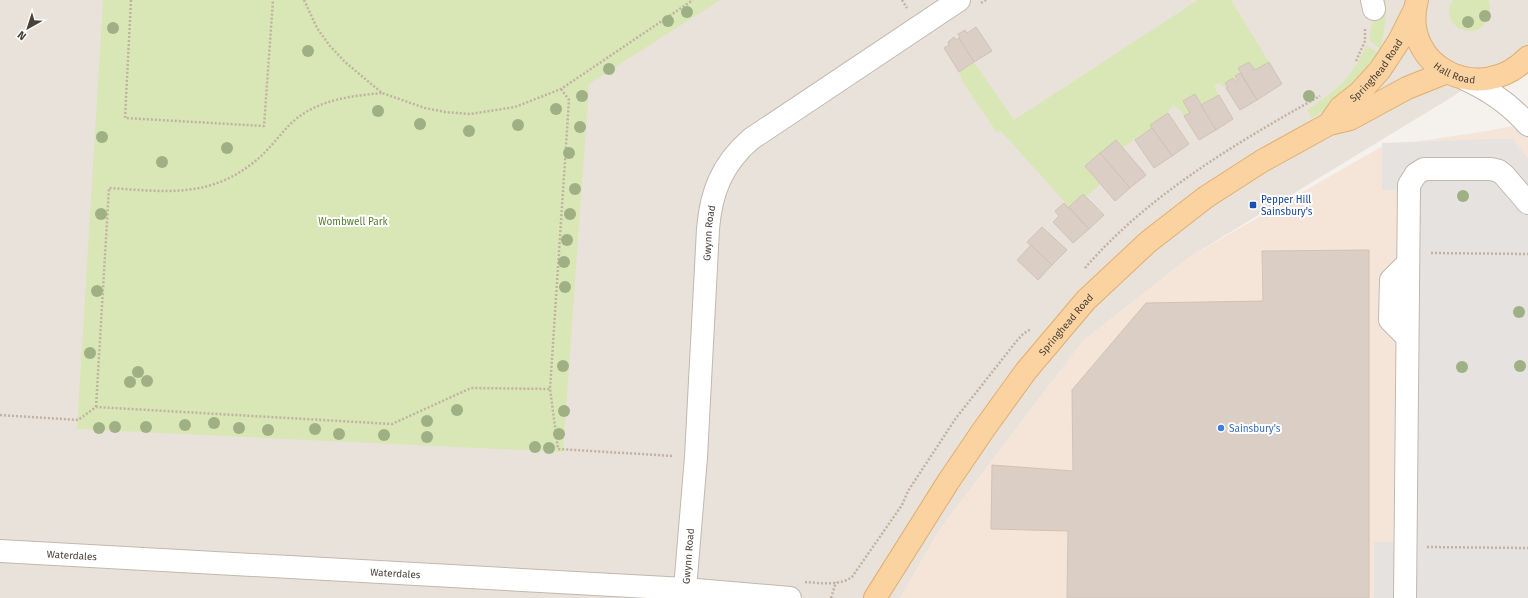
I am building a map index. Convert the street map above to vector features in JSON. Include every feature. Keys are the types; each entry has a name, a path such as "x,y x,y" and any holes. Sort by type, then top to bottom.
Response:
{"main road":[{"name":"Hall Road","path":"1414,4 1415,29 1423,49 1436,64 1456,75 1483,80 1498,77 1518,67 1528,57"},
{"name":"Springhead Road","path":"1329,124 1340,108 1359,93 1380,70 1399,41 1414,4"},
{"name":"Springhead Road","path":"876,598 928,512 984,429 1026,372 1086,300 1148,242 1206,197 1262,161 1329,124 1350,119 1407,88 1456,75"}],"street":[{"name":"Gwynn Road","path":"685,589 696,458 709,215 713,195 723,171 742,147 759,133 969,2"},
{"path":"1456,75 1483,87 1508,105 1528,126"},
{"path":"1405,598 1410,185 1414,176 1422,170 1435,168 1496,170 1504,175 1528,203"},
{"name":"Waterdales","path":"0,551 685,589 795,590"}],"path":[{"path":"131,0 125,118 264,126 273,0"},
{"path":"304,0 317,28 330,46 345,62 382,93 425,108 445,112 470,114 515,107 561,89 692,0"},
{"path":"969,2 986,0"},
{"path":"1353,66 1359,56 1364,40 1370,11"},
{"path":"561,89 569,100 550,388 558,448 696,458"},
{"path":"96,408 109,188 180,191 221,182 246,169 258,159 285,129 297,118 310,110 329,101 382,93"},
{"path":"1083,271 1118,234 1169,191 1261,130 1324,94"},
{"path":"1408,258 1528,254"},
{"path":"795,590 822,583 846,581 854,574 902,505 908,491 956,418 1021,336 1034,327"},
{"path":"0,415 78,420 96,408 392,424 471,388 550,388"},
{"path":"1405,539 1421,539 1421,547 1528,548"},
{"path":"831,598 836,582"}],"shaded area":[{"path":"0,0 1528,0 1528,47 1452,97 1191,256 1083,341 940,529 900,598 0,598"},
{"path":"1528,123 1528,598 900,598 940,529 1083,341 1191,256 1381,147 1487,131"},
{"path":"1512,139 1528,159 1528,598 1374,598 1374,542 1394,542 1398,190 1382,190 1382,143"}],"green space":[{"name":"Wombwell Park","path":"103,0 720,0 589,84 563,452 77,429"},
{"path":"1198,0 1231,0 1269,62 1255,70 1249,62 1238,68 1240,73 1235,76 1238,81 1236,82 1233,78 1225,83 1228,87 1226,88 1218,83 1214,86 1219,95 1201,105 1195,94 1190,113 1184,116 1181,111 1173,105 1157,124 1123,148 1116,140 1085,166 1100,184 1086,197 1083,194 1069,207 1000,130 997,133 962,81 959,72 974,62 1014,120"},
{"path":"1380,0 1386,0 1386,13 1380,49 1369,40 1371,27"},
{"path":"1453,0 1488,0 1490,7 1489,14 1483,26 1476,30 1468,31 1454,24 1450,17 1449,9"},
{"path":"1366,45 1378,53 1372,63 1349,90 1322,112 1312,118 1307,110 1326,97 1342,83 1356,66"}],"building":[{"path":"976,27 992,51 974,62 958,34 965,30 967,33"},
{"path":"954,37 956,40 959,38 974,62 959,72 944,48 949,45 948,42"},
{"path":"1249,62 1255,70 1269,62 1282,84 1257,100 1238,68"},
{"path":"1240,73 1257,100 1240,110 1226,88 1228,87 1225,83 1233,78 1236,82 1238,81 1235,76"},
{"path":"1195,94 1216,130 1199,140 1184,116 1190,113 1183,101"},
{"path":"1219,95 1233,119 1216,130 1201,105"},
{"path":"1168,113 1189,144 1172,156 1150,125"},
{"path":"1152,128 1172,156 1154,168 1135,140"},
{"path":"1116,140 1146,175 1130,188 1100,153"},
{"path":"1100,153 1130,188 1115,201 1085,166"},
{"path":"1083,194 1104,215 1089,229 1069,207"},
{"path":"1064,203 1089,229 1073,243 1053,222 1059,216 1055,211"},
{"path":"1042,227 1067,250 1052,265 1027,242"},
{"path":"1031,245 1052,265 1038,280 1017,260"},
{"name":"Sainsbury's","path":"1369,250 1369,598 1067,598 1068,531 991,529 992,465 1073,471 1072,390 1146,303 1263,301 1262,251"}],"place":[{"name":"Pepper Hill Sainsbury's","path":"1253,205"},
{"name":"Sainsbury's","path":"1221,428"}]}
